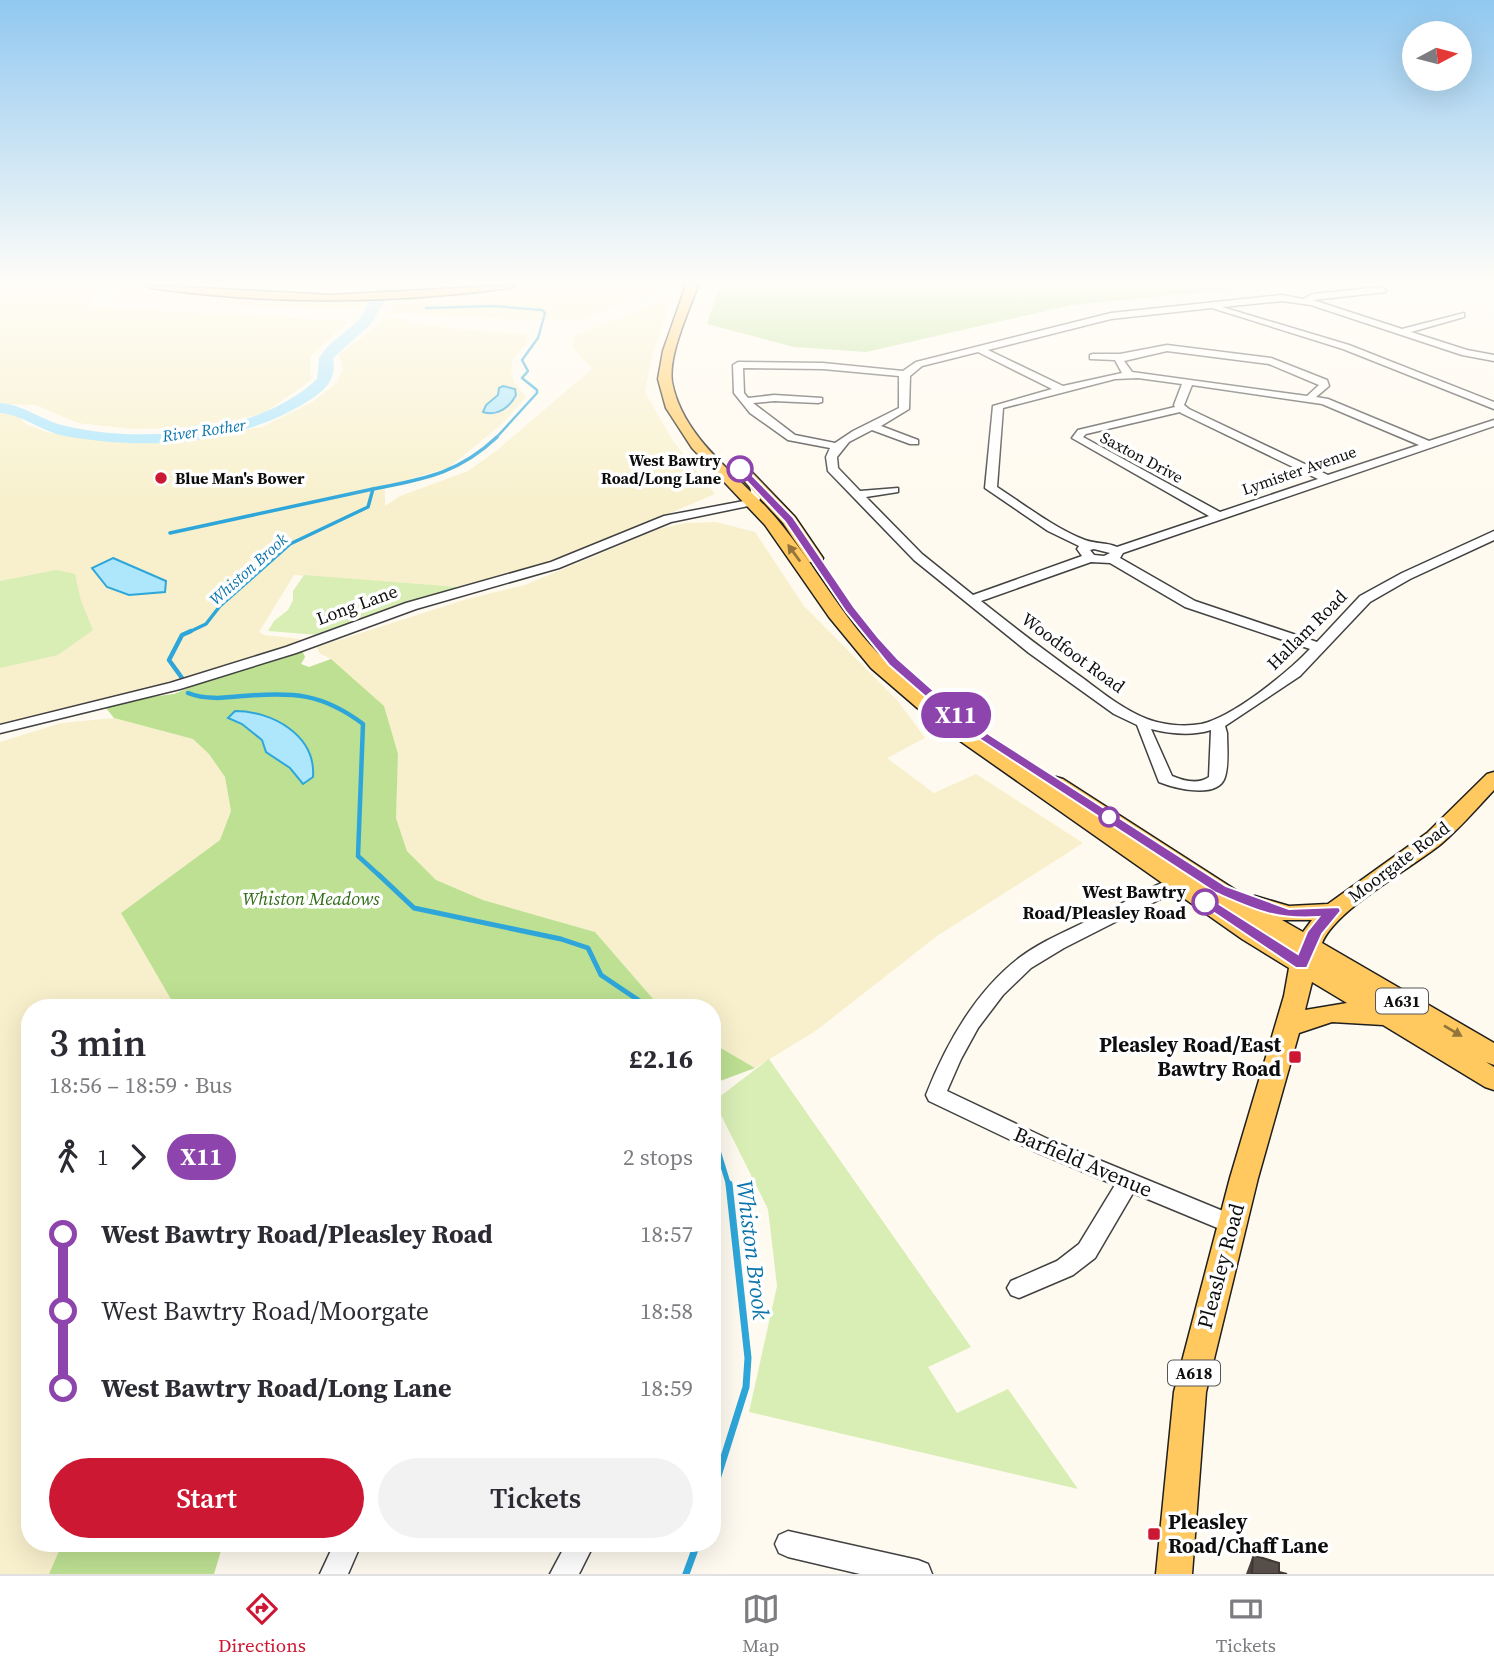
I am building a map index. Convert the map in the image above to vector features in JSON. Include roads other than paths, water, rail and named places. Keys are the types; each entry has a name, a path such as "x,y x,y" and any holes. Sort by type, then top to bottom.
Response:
{"main road":[{"name":"A631","path":"668,358 665,379 667,395 684,428 776,529 857,642 909,694 1250,933 1305,956 1494,1055"},
{"name":"A631","path":"679,358 677,371 679,392 695,424 789,520 850,610 874,639 924,689 985,737 1221,889 1305,956 1394,1020 1494,1080"},
{"name":"Moorgate Road","path":"1305,956 1315,932 1334,911 1435,838 1494,778"},
{"path":"1221,889 1261,906 1289,914 1334,911"},
{"name":"Pleasley Road","path":"1174,1574 1190,1392 1305,956"},
{"path":"1288,1027 1327,1012 1356,1012 1394,1020"}],"street":[{"path":"904,374 901,380 904,409 897,416 854,434 835,446 801,441 786,435 744,401 738,386 738,361 904,374 938,358"},
{"path":"998,358 1060,389"},
{"path":"1120,358 1129,374"},
{"path":"1260,358 1324,382 1324,386 1310,398"},
{"path":"1374,358 1494,407"},
{"path":"1089,552 991,488 998,405 1129,374 1310,398 1332,404 1428,445"},
{"path":"1188,382 1181,409 1327,479"},
{"path":"744,401 774,398 818,400"},
{"name":"Saxton Drive","path":"1181,409 1082,432 1077,438 1218,516"},
{"name":"Lymister Avenue","path":"971,600 1103,545 1115,555 1218,516 1494,423"},
{"path":"874,427 914,442"},
{"name":"Woodfoot Road","path":"835,446 830,453 832,469 918,557 1080,685 1119,711 1144,723"},
{"path":"724,507 734,492 730,478"},
{"path":"752,480 757,490 754,502"},
{"path":"857,495 894,490"},
{"name":"Long Lane","path":"0,729 175,686 291,650 411,606 555,565 668,519 754,502"},
{"name":"A631","path":"724,507 753,514 776,529"},
{"name":"Hallam Road","path":"1144,723 1184,729 1217,725 1295,673 1365,599 1406,576 1494,535"},
{"path":"1115,555 1190,604 1320,647"},
{"path":"1144,723 1144,730 1165,779 1173,783 1206,786 1214,783 1217,778 1220,733 1217,725"},
{"name":"Barfield Avenue","path":"1178,883 1051,946 1025,963 1003,984 973,1022 942,1077 936,1096 1041,1145 1232,1225"},
{"path":"1019,1288 1065,1268 1087,1251 1128,1182"},
{"path":"788,1544 918,1574"},
{"path":"334,1574 344,1552"},
{"path":"564,1574 576,1552"}],"water":[{"path":"503,386 515,389 516,395 507,407 498,412 483,412 486,405 498,395 499,388"},
{"path":"113,558 166,581 165,592 129,595 107,587 92,568"},
{"path":"235,711 263,715 289,728 307,749 312,762 313,777 303,784 290,768 266,752 262,740 242,724 228,718"}],"waterway":[{"name":"River Rother","path":"0,408 18,411 64,431 94,435 156,438 218,432 276,413 302,398 326,378 326,358"},
{"name":"Whiston Brook","path":"496,438 537,393 537,390 522,378 528,371 523,358"},
{"name":"Whiston Brook","path":"373,489 424,478 454,467 496,438"},
{"path":"170,533 373,489"},
{"name":"Whiston Brook","path":"187,633 206,624 220,606 290,544 368,507 373,489"},
{"name":"Whiston Brook","path":"182,678 169,660 182,635 191,631"},
{"name":"Whiston Brook","path":"188,693 215,698 277,694 306,697 334,706 363,724 358,856 381,877"},
{"name":"Whiston Brook","path":"379,875 414,908 561,939 588,948 601,975 637,999"},
{"name":"Whiston Brook","path":"721,1160 729,1186"},
{"name":"Whiston Brook","path":"721,1466 746,1387 748,1358 729,1184"},
{"name":"Whiston Brook","path":"686,1574 694,1552"}],"place":[{"name":"West Bawtry Road/Long Lane","path":"740,469"},
{"name":"Blue Man's Bower","path":"161,478"},
{"name":"West Bawtry Road/Pleasley Road","path":"1205,902"},
{"name":"Pleasley Road/East Bawtry Road","path":"1295,1057"},
{"name":"Pleasley Road/Chaff Lane","path":"1154,1534"}],"park label":[{"name":"Whiston Meadows","path":"311,899"}]}
